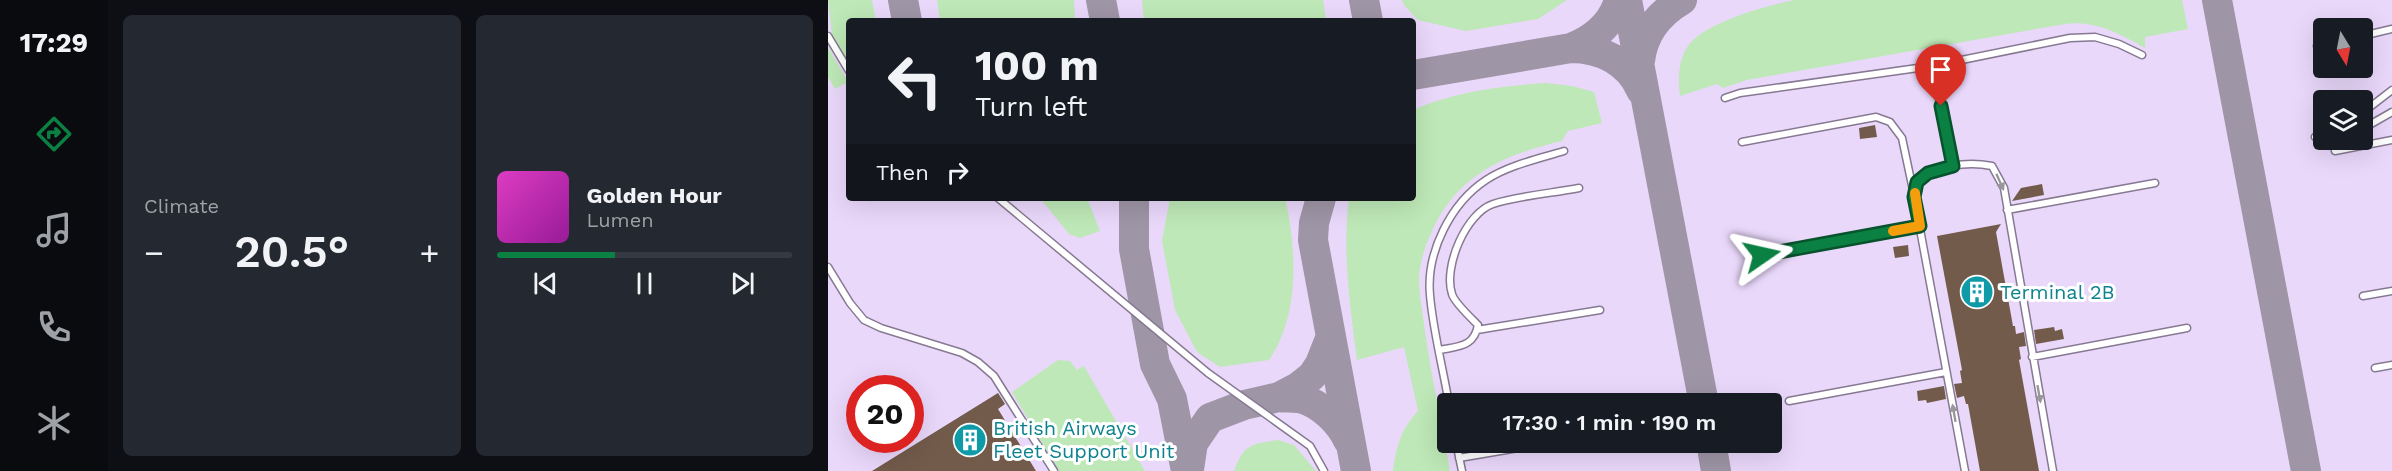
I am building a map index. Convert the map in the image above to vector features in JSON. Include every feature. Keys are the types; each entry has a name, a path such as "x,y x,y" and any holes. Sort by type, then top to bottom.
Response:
{"lane":[{"path":"2373,33 2392,29"},
{"path":"828,36 846,66"},
{"path":"1725,98 1740,93 1932,66 2070,38 2095,37 2119,44 2142,55"},
{"path":"1932,66 1953,166"},
{"path":"2373,105 2392,90"},
{"path":"2373,123 2392,112"},
{"path":"1742,142 1876,117 1890,122 1902,138 1965,471"},
{"path":"2335,151 2392,140"},
{"path":"1447,393 1429,294 1431,269 1439,241 1451,217 1473,190 1486,180 1519,165 1564,151"},
{"path":"1914,197 1917,182 1928,173 1974,162 1992,166 2004,188 2053,471"},
{"path":"2007,210 2155,183"},
{"path":"1440,350 1468,343 1476,336 1478,325 1452,295 1449,273 1456,250 1478,213 1492,204 1579,188"},
{"path":"1002,201 1208,373 1310,446 1324,471"},
{"path":"1762,255 1920,226"},
{"path":"828,267 850,303 864,320 881,328 962,353 978,362 994,376 1054,471"},
{"path":"2363,296 2392,291"},
{"path":"1477,330 1600,310"},
{"path":"2032,357 2187,328"},
{"path":"2375,368 2392,365"},
{"path":"1789,401 1947,372"},
{"path":"1458,453 1462,471"},
{"path":"1459,459 1492,453"}],"shaded area":[{"path":"828,0 2392,0 2392,471 828,471"}],"green space":[{"path":"828,0 872,0 875,18 846,18 846,59 832,35"},
{"path":"937,0 1074,0 1075,18 940,18"},
{"path":"1142,0 1323,0 1326,18 1144,18"},
{"path":"1402,0 1567,0 1538,19 1466,31 1418,20"},
{"path":"1795,0 2182,0 2188,29 2145,37 2145,48 2117,33 2097,26 2065,24 1747,80 1723,88 1717,84 1680,96 1681,64 1688,46 1696,38 1707,30 1737,16"},
{"path":"828,47 846,78 846,83 835,89 828,77"},
{"path":"1545,83 1572,86 1594,92 1602,123 1568,131 1562,141 1524,152 1490,167 1460,190 1437,221 1423,256 1419,285 1437,400 1437,453 1447,453 1450,471 1393,471 1400,439 1418,411 1404,347 1357,360 1347,259 1349,201 1416,201 1416,109 1478,91"},
{"path":"1042,201 1088,201 1100,231 1080,238 1069,234"},
{"path":"1169,201 1286,201 1292,238 1291,302 1279,342 1269,360 1220,367 1197,352 1175,310 1162,241"},
{"path":"1058,360 1070,361 1077,370 1084,366 1145,471 1059,471 1012,392"},
{"path":"1278,440 1294,445 1316,471 1234,471 1245,450 1255,444"}],"building":[{"path":"1875,125 1877,137 1860,139 1859,128"},
{"path":"2042,184 2044,195 2012,201 2021,188"},
{"name":"Terminal 2B","path":"2001,224 1996,232 2013,326 2015,326 2016,334 2024,332 2026,346 2019,347 2021,359 2019,360 2039,471 1980,471 1968,404 1964,396 1957,398 1954,384 1962,383 1960,371 1962,370 1937,236"},
{"path":"1908,245 1909,256 1895,258 1893,247"},
{"path":"2054,327 2055,331 2062,329 2064,339 2036,344 2034,330"},
{"path":"1944,386 1946,399 1927,403 1926,400 1918,401 1917,391"},
{"name":"British Airways Fleet Support Unit","path":"998,393 1005,404 998,409 1036,471 872,471 901,453 924,453 924,439"}],"taxiway":[{"path":"903,0 906,18"},
{"path":"1101,0 1104,18"},
{"path":"1364,0 1367,18"},
{"path":"1619,0 1607,24 1587,40 1571,48 1593,51 1613,58 1629,72 1641,90"},
{"path":"1627,0 1702,393"},
{"path":"1640,61 1644,42 1653,25 1673,5 1682,0"},
{"path":"2217,0 2306,471"},
{"path":"1416,74 1571,48 1590,40"},
{"path":"1134,201 1134,249 1155,364 1172,399 1186,471"},
{"path":"1320,201 1314,223 1313,240 1356,471"},
{"path":"1189,469 1193,443 1210,418 1244,405 1279,397 1298,387 1312,376 1320,364 1331,336"},
{"path":"1279,397 1300,398 1317,406 1335,421 1348,440"},
{"path":"1713,453 1716,471"}],"slow traffic":[{"path":"1893,231 1920,226 1915,193"}],"place":[{"name":"Terminal 2B","path":"1977,292"},
{"name":"British Airways Fleet Support Unit","path":"970,440"}],"route":[{"path":"1762,255 1920,226 1914,197 1917,182 1928,173 1953,166 1941,106"}]}
